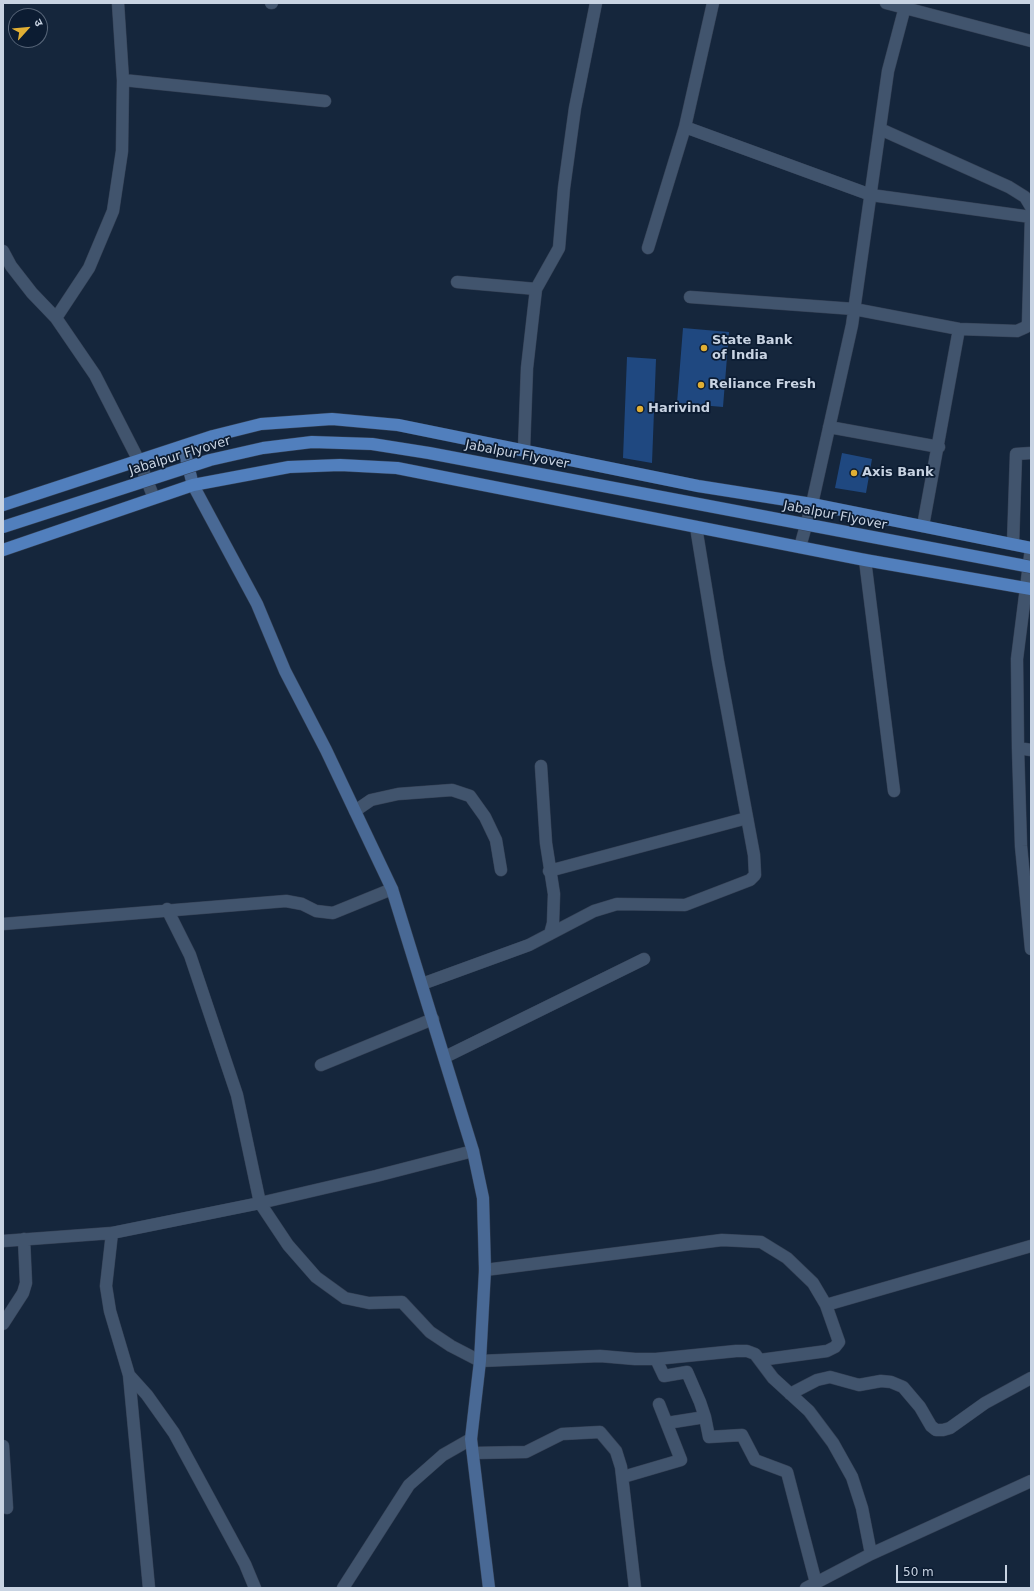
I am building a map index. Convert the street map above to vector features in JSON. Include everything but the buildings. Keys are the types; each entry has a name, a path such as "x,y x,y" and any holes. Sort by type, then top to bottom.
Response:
{"main road":[{"path":"3,506 183,446 261,424 332,419 398,425 524,449 698,486 812,504 1031,548"},
{"name":"Jabalpur Flyover","path":"3,527 210,460 263,448 312,442 372,444 429,453 1031,567"},
{"path":"3,550 193,485 289,467 340,465 398,468 865,560 1029,588"}],"street":[{"path":"56,318 89,268 113,211 122,151 123,80 118,3"},
{"path":"524,449 527,368 536,289 559,248 564,188 575,108 596,3"},
{"path":"648,248 685,127 713,3"},
{"path":"886,3 905,5 1031,41"},
{"path":"800,547 812,504 854,309 888,71 905,5"},
{"path":"123,80 325,101"},
{"path":"685,127 870,195 1031,217 1028,323 1026,327 1017,331 959,329 854,309 690,297"},
{"path":"880,129 1009,187 1025,197 1031,203"},
{"path":"3,251 11,266 32,293 56,318 95,375 139,461 154,498"},
{"path":"457,282 536,289"},
{"path":"922,526 939,446 959,329"},
{"path":"829,427 939,446"},
{"path":"183,446 193,485 257,604 285,671 326,750 392,889 473,1151 483,1198 485,1270 480,1361 471,1439 489,1588"},
{"path":"1013,544 1016,454 1031,453"},
{"path":"422,984 492,960 529,945 594,911 617,904 686,905 750,880 755,875 756,868 718,661 696,527"},
{"path":"1031,548 1029,588 1017,659 1021,846 1031,949"},
{"path":"865,560 894,791"},
{"path":"1018,748 1031,750"},
{"path":"541,766 549,871 554,894 555,912 554,923 550,934"},
{"path":"355,811 371,800 398,794 452,790 470,796 485,817 496,840 501,870"},
{"path":"549,871 747,818"},
{"path":"3,924 286,900 302,904 316,912 333,913 392,889"},
{"path":"167,909 190,955 237,1095 260,1203 288,1245 316,1278 345,1298 369,1303 402,1302 430,1332 451,1346 480,1361 600,1356 656,1359 736,1351 747,1351 755,1354 769,1374 809,1411 833,1443 852,1478 862,1508 871,1554"},
{"path":"445,1057 644,959"},
{"path":"321,1065 433,1019"},
{"path":"3,1240 112,1233 260,1203 376,1176 473,1151"},
{"path":"112,1233 106,1286 110,1312 129,1375 149,1588"},
{"path":"3,1324 23,1293 26,1283 24,1239"},
{"path":"485,1270 722,1240 761,1242 787,1258 813,1283 826,1305 839,1342 835,1347 827,1350 760,1360"},
{"path":"826,1305 1031,1246"},
{"path":"656,1359 664,1376 687,1372 700,1402 709,1437 742,1435 755,1460 787,1472 811,1585 871,1554 1031,1481"},
{"path":"129,1375 147,1395 174,1433 245,1564 255,1588"},
{"path":"790,1394 818,1380 830,1377 859,1385 881,1381 891,1382 903,1388 920,1407 931,1426 936,1430 943,1430 950,1428 985,1403 1031,1378"},
{"path":"623,1477 681,1460 659,1404"},
{"path":"667,1423 705,1417"},
{"path":"473,1453 526,1452 562,1434 600,1432 616,1451 623,1477 634,1588"},
{"path":"343,1588 410,1485 443,1455 471,1439"},
{"path":"3,1446 7,1508"}],"place":[{"name":"State Bank of India","path":"704,348"},
{"name":"Reliance Fresh","path":"701,385"},
{"name":"Harivind","path":"640,409"},
{"name":"Axis Bank","path":"854,473"}]}
